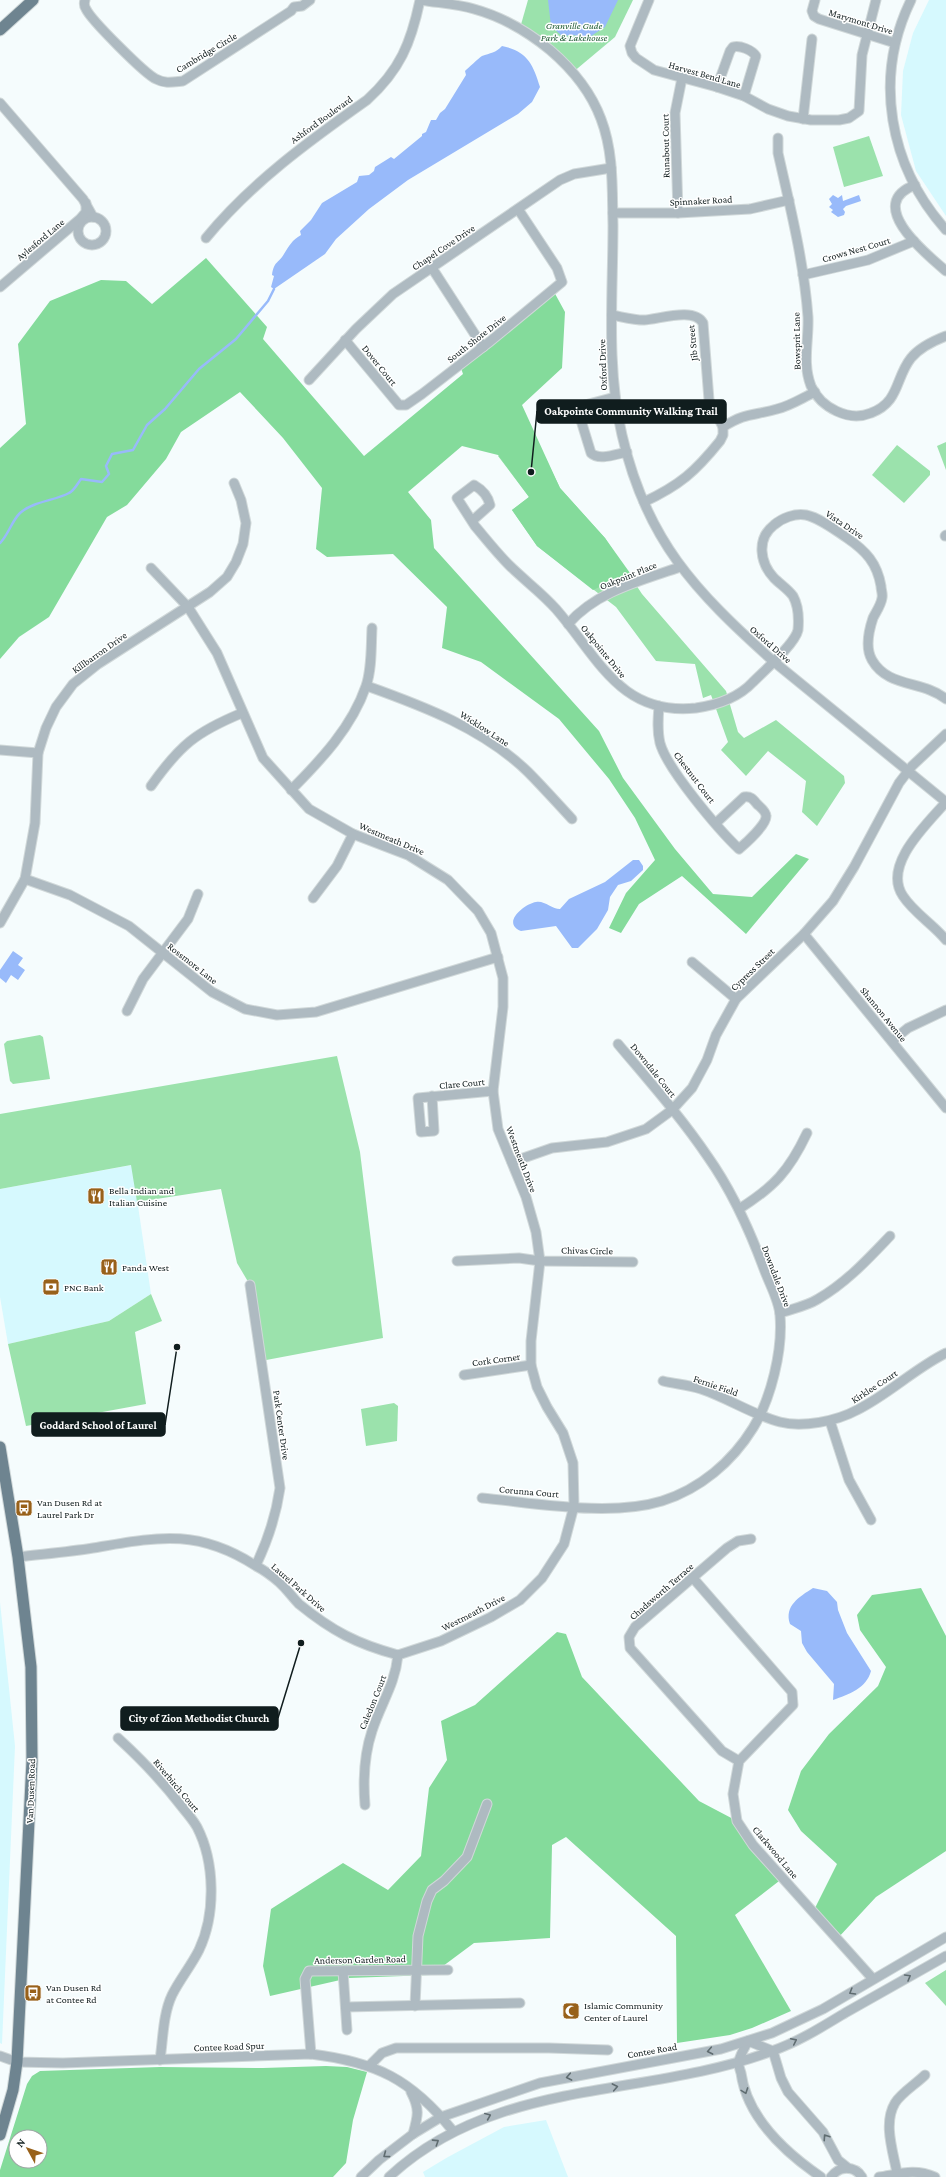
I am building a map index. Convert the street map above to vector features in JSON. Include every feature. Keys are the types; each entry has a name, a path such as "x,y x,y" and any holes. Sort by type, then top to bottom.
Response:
{"main road":[{"path":"0,30 33,0"},
{"name":"Van Dusen Road","path":"0,1447 18,1557 31,1667 32,1761 17,2062 13,2090 0,2135"}],"street":[{"name":"Cambridge Circle","path":"85,0 84,6 89,14 128,55 149,75 167,83 183,81 291,11 295,3 302,6 310,0"},
{"name":"Oxford Drive","path":"420,0 474,4 520,28 555,54 572,72 591,99 600,116 606,136 612,168 614,195 612,213 612,315 615,397 627,452 644,502 658,533 680,567 720,613 773,661 909,770 946,802"},
{"name":"Ashford Boulevard","path":"206,238 234,208 289,156 367,100 378,90 396,68 406,49 420,0"},
{"name":"Harvest Bend Lane","path":"649,0 632,38 630,46 632,53 639,61 654,70 744,96 774,112 802,119 839,120 849,118 857,113 859,108 862,55 876,0"},
{"name":"Marymont Drive","path":"815,0 812,11 814,16 826,22 895,43"},
{"path":"911,0 900,26 895,43 889,88 891,114 903,161 924,202 946,230"},
{"path":"802,119 812,39"},
{"path":"717,87 730,51 733,47 737,46 752,52 756,56 744,96"},
{"name":"Runabout Court","path":"678,213 674,113 682,78"},
{"path":"0,103 8,110 86,203 93,217"},
{"name":"Bowsprit Lane","path":"778,138 778,153 789,200 803,275 808,317 806,366 815,392 830,407 847,416 858,417 872,413 879,410 894,396 907,364 917,352 946,336"},
{"name":"Chapel Cove Drive","path":"309,380 345,340 393,294 569,176 612,168"},
{"path":"915,186 900,194 895,208 899,221 925,253 946,271"},
{"name":"Spinnaker Road","path":"612,213 678,213 750,209 789,200"},
{"name":"Aylesford Lane","path":"0,287 80,219 86,212 86,203"},
{"name":"South Shore Drive","path":"398,404 402,406 415,400 558,286 562,280 557,268 518,209"},
{"name":"Crows Nest Court","path":"803,275 868,260 914,241"},
{"path":"432,268 483,347"},
{"name":"Jib Street","path":"612,315 634,320 683,315 695,315 700,318 704,323 709,400 723,427"},
{"name":"Dover Court","path":"345,340 398,404"},
{"path":"644,502 674,487 696,469 720,441 723,435 723,427 743,415 779,409 815,392"},
{"path":"615,397 585,405 580,409 579,414 591,453 594,456 599,457 627,452"},
{"name":"Killbarron Drive","path":"0,923 25,878 35,823 38,753 46,728 56,708 73,684 98,664 188,607 210,592 227,577 236,562 243,544 246,523 241,500 234,483"},
{"name":"Oakpointe Drive","path":"472,521 490,504 489,500 480,489 474,485 457,498 472,521 509,565 548,600 598,664 618,686 633,696 659,706 690,708 729,699 747,688 773,661"},
{"name":"Vista Drive","path":"773,661 795,638 798,617 796,605 791,594 772,575 765,564 762,544 767,531 776,523 791,516 807,515 852,542 864,551 874,562 882,594 882,599 870,629 869,654 874,664 891,678 929,688 946,699"},
{"name":"Oakpoint Place","path":"568,624 586,607 601,597 680,567"},
{"name":"Westmeath Drive","path":"151,568 188,607 217,653 235,690 242,713 263,758 309,809 353,834 408,855 448,880 478,911 491,933 504,978 503,1007 493,1091 498,1129 526,1197 536,1232 540,1261 531,1365 547,1407 563,1433 573,1463 574,1506 564,1544 542,1578 520,1600 491,1618 441,1641 398,1655"},
{"path":"291,790 319,763 336,741 352,716 367,686 372,628"},
{"name":"Wicklow Lane","path":"367,686 418,704 448,718 488,742 527,771 572,819"},
{"name":"Chestnut Court","path":"659,706 658,732 665,756 671,766 716,823 739,849 765,822 766,813 752,798 744,797 716,823"},
{"path":"151,786 170,759 190,741 210,727 242,713"},
{"name":"Cypress Street","path":"512,1162 552,1148 607,1142 646,1129 672,1110 692,1088 707,1060 716,1035 736,999 804,934 833,901 848,878 888,803 909,770 946,734"},
{"path":"0,750 38,753"},
{"path":"946,802 903,854 898,869 902,894 946,940"},
{"path":"313,898 337,866 353,834"},
{"name":"Rossmore Lane","path":"25,878 70,895 129,926 212,992 245,1009 277,1015 316,1012 498,957"},
{"path":"127,1011 144,979 188,919 198,894"},
{"name":"Shannon Avenue","path":"804,934 946,1108"},
{"path":"692,962 736,999"},
{"path":"892,1041 908,1028 946,1010"},
{"name":"Downdale Court","path":"618,1044 672,1110"},
{"name":"Clare Court","path":"432,1096 493,1091"},
{"name":"Downdale Drive","path":"574,1506 616,1508 661,1501 692,1488 721,1468 745,1441 761,1416 778,1358 780,1313 760,1257 739,1209 709,1157 672,1110"},
{"path":"739,1209 764,1193 780,1178 797,1154 807,1133"},
{"path":"780,1313 817,1300 838,1286 857,1270 890,1236"},
{"name":"Chivas Circle","path":"457,1261 519,1258 540,1261 633,1262"},
{"name":"Park Center Drive","path":"250,1285 280,1488 275,1516 268,1538 256,1565"},
{"name":"Kirklee Court","path":"761,1416 782,1422 830,1421 856,1411 877,1399 929,1361 946,1353"},
{"name":"Cork Corner","path":"464,1375 531,1365"},
{"name":"Fernie Field","path":"663,1381 700,1389 735,1402 761,1416"},
{"path":"830,1421 849,1480 871,1520"},
{"name":"Corunna Court","path":"482,1498 574,1506"},
{"name":"Laurel Park Drive","path":"18,1557 66,1552 154,1538 174,1538 200,1541 221,1547 256,1565 279,1582 298,1602 343,1636 364,1646 398,1655"},
{"name":"Chadsworth Terrace","path":"739,1762 722,1751 630,1648 629,1638 635,1627 732,1544 738,1541 751,1539"},
{"path":"693,1578 792,1692 793,1705 739,1762"},
{"name":"Caledon Court","path":"365,1805 364,1787 366,1754 371,1732 396,1673 398,1655"},
{"name":"Riverbirch Court","path":"118,1738 141,1759 173,1795 197,1826 208,1857 211,1890 208,1918 199,1949 172,1996 164,2026 160,2060"},
{"name":"Clarkwood Lane","path":"739,1762 733,1794 737,1821 753,1845 873,1979"},
{"path":"415,2006 418,1936 427,1900 432,1890 444,1882 467,1857 487,1804"},
{"name":"Contee Road","path":"361,2177 379,2160 413,2134 441,2117 540,2083 721,2049 748,2041 793,2024 946,1937"},
{"path":"389,2177 422,2151 453,2131 496,2112 549,2099 708,2069 773,2051 818,2028 946,1956"},
{"name":"Anderson Garden Road","path":"311,2054 305,1979 309,1971 448,1970"},
{"path":"343,1971 347,2030"},
{"path":"346,2007 520,2003"},
{"path":"773,2051 748,2041 739,2061 745,2092 762,2122 799,2162 821,2177"},
{"path":"370,2065 382,2054 396,2048 549,2048 608,2050"},
{"path":"773,2051 781,2078 788,2092 822,2132 838,2160 848,2168 861,2175 870,2177"},
{"name":"Contee Road Spur","path":"0,2056 17,2062 63,2063 311,2054 342,2058 370,2065 408,2087 441,2117 453,2131"},
{"path":"897,2173 889,2126 890,2115 896,2102 924,2075"},
{"path":"408,2087 417,2104 418,2116 413,2134"},
{"path":"831,2177 836,2171 848,2168"},
{"path":"882,2177 897,2173 924,2172 935,2177"}],"shaded area":[{"path":"929,0 946,0 946,216 916,171 901,115 903,71 913,33"},
{"path":"132,1165 151,1294 109,1321 8,1344 0,1297 0,1189"},
{"path":"0,1602 15,1746 2,2044 0,2043"},
{"path":"546,2120 568,2177 425,2177 423,2172 504,2127"}],"green space":[{"name":"Granville Gude Park & Lakehouse","path":"528,0 633,0 615,37 572,73 520,28"},
{"path":"869,136 883,176 844,187 833,147"},
{"path":"206,258 267,327 263,339 364,456 463,374 460,365 553,290 565,312 562,368 522,405 560,488 605,538 630,573 593,590 537,546 512,510 529,497 498,455 462,446 408,492 431,520 434,548 599,731 623,778 675,849 713,894 752,897 796,854 809,859 746,934 682,876 639,904 621,933 609,928 626,893 655,860 635,818 609,779 559,719 481,662 442,648 447,607 393,554 327,557 316,549 322,488 283,438 240,392 181,432 166,459 127,505 107,517 49,617 19,637 0,659 0,448 26,424 18,344 50,301 101,280 126,281 152,304"},
{"path":"946,442 946,470 937,446"},
{"path":"897,445 930,471 930,475 904,503 872,475"},
{"path":"544,455 560,488 605,538 642,594 726,691 738,732 744,738 776,720 844,776 845,783 817,826 802,812 806,781 768,751 746,776 721,750 728,742 711,695 703,698 695,664 656,661 616,607 537,546 512,510 529,497 498,456"},
{"path":"40,1035 43,1037 50,1079 13,1084 10,1081 4,1044 7,1041"},
{"path":"337,1056 360,1152 383,1338 261,1361 250,1285 237,1263 221,1189 137,1202 131,1165 0,1189 0,1114"},
{"path":"151,1294 162,1321 135,1332 146,1404 26,1426 8,1344 109,1321"},
{"path":"394,1403 398,1406 397,1441 366,1446 361,1409"},
{"path":"921,1588 946,1636 946,1851 876,1897 837,1939 813,1912 837,1864 801,1831 788,1810 801,1771 829,1734 878,1686 886,1667 860,1630 857,1615 872,1595"},
{"path":"557,1632 566,1634 582,1677 699,1801 737,1821 783,1878 735,1915 791,2011 752,2028 730,2035 677,2043 676,1936 566,1837 552,1845 550,1938 474,1943 431,1975 349,1978 270,1996 263,1966 271,1909 343,1863 388,1890 421,1856 429,1788 447,1760 441,1721 475,1705"},
{"path":"946,1970 946,2006 925,1983"},
{"path":"326,2066 347,2067 367,2072 353,2120 346,2163 333,2177 0,2177 0,2170 8,2145 8,2169 48,2169 48,2129 13,2129 27,2084 32,2076 40,2071 160,2067 263,2068"}],"water":[{"path":"548,0 618,0 605,27 588,38 573,35 562,36 551,26"},
{"path":"502,46 518,51 528,60 535,72 540,87 532,102 518,114 408,180 369,209 336,239 325,254 274,289 271,287 275,265 291,243 301,235 300,231 311,220 322,203 357,182 359,176 369,175 374,171 375,167 391,157 394,159 422,136 422,134 426,132 431,120 436,120 440,113 445,109 466,75 465,71 482,56 495,51"},
{"path":"833,195 838,198 842,195 843,201 859,195 861,201 846,206 843,209 845,212 844,215 838,217 831,212 833,210 829,207 832,204 829,199"},
{"path":"633,860 639,860 643,866 643,870 631,881 618,885 610,897 608,910 597,929 578,948 572,948 556,926 521,931 515,928 513,923 516,914 531,903 545,903 554,908 560,909 569,899 605,882"},
{"path":"13,951 23,958 18,965 25,970 18,980 11,975 6,983 0,978 0,970"},
{"path":"813,1588 827,1591 837,1602 838,1610 847,1633 871,1671 869,1677 861,1687 851,1693 833,1700 834,1684 807,1652 802,1643 801,1631 790,1624 789,1612 791,1607 798,1599"}],"waterway":[{"path":"0,543 20,513 31,506 71,492 81,479 102,482 109,474 106,466 112,454 133,450 147,425 165,409 199,369 236,339 268,301 274,289"}],"place":[{"name":"Oakpointe Community Walking Trail","path":"531,472"},
{"name":"Bella Indian and Italian Cuisine","path":"96,1196"},
{"name":"Panda West","path":"109,1267"},
{"name":"PNC Bank","path":"51,1287"},
{"name":"Goddard School of Laurel","path":"177,1347"},
{"name":"Van Dusen Rd at Laurel Park Dr","path":"24,1508"},
{"name":"City of Zion Methodist Church","path":"301,1643"},
{"name":"Van Dusen Rd at Contee Rd","path":"33,1993"},
{"name":"Islamic Community Center of Laurel","path":"571,2011"}]}
